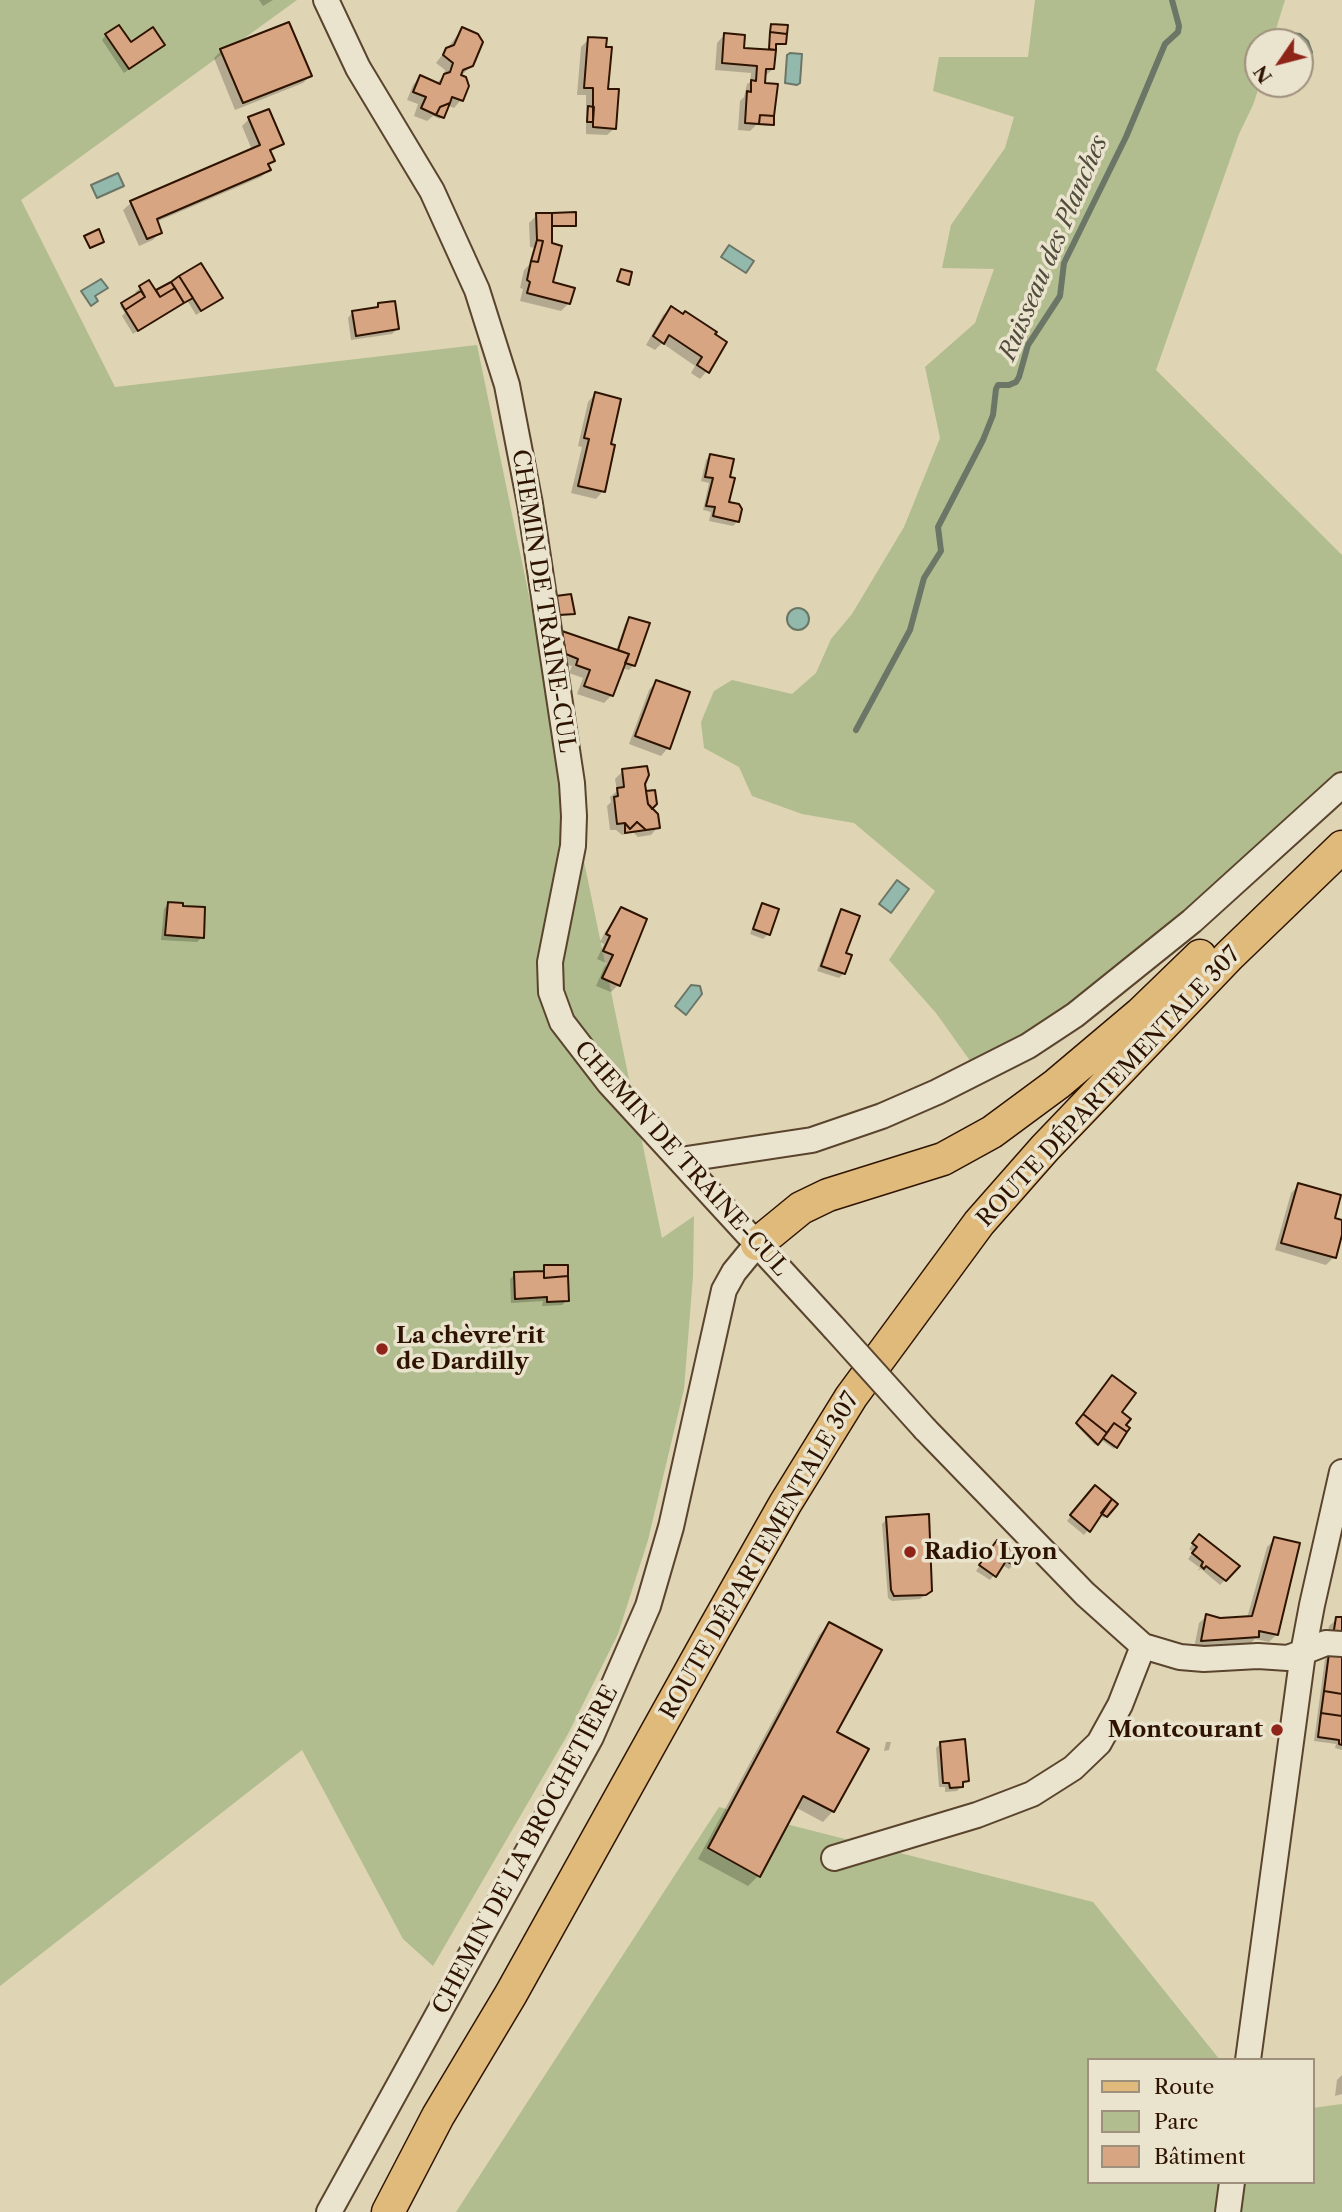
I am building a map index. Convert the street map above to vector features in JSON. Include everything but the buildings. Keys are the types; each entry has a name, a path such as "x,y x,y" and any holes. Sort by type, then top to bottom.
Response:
{"main road":[{"path":"757,1244 801,1208 828,1195 943,1159 992,1132 1021,1112 1140,1014 1199,957 1342,829"},
{"name":"ROUTE DÉPARTEMENTALE 307","path":"388,2212 438,2116 511,1994 785,1504 851,1397 979,1223 1045,1148 1229,956 1342,848"}],"street":[{"name":"CHEMIN DE TRAINE-CUL","path":"326,0 354,60 437,202 477,290 507,384 551,636 574,816 572,858 550,962 551,992 562,1022 609,1083 925,1429 1085,1594 1143,1647 1180,1657 1205,1660 1258,1656 1289,1658 1326,1643 1342,1644"},
{"path":"680,1160 812,1140 882,1116 937,1092 1028,1046 1075,1015 1192,921 1342,785"},
{"name":"CHEMIN DE LA BROCHETIÈRE","path":"329,2212 591,1737 648,1606 671,1527 724,1290 734,1272 757,1244"},
{"path":"1248,2058 1303,1653 1342,1472"},
{"path":"834,1858 988,1811 1032,1794 1073,1768 1099,1743 1120,1705 1143,1647"},
{"path":"1228,2212 1232,2184"}],"green space":[{"path":"0,0 297,0 21,200 115,387 477,345 662,1238 694,1216 693,1276 684,1389 648,1540 618,1634 568,1734 433,1966 403,1939 302,1750 0,1986"},
{"path":"1035,0 1285,0 1276,28 1244,28 1244,98 1255,98 1239,134 1156,370 1342,555 1342,785 1192,921 978,1072 936,1013 889,960 935,891 854,823 802,814 752,796 739,767 704,748 701,722 714,691 732,680 792,694 816,673 831,639 852,614 904,527 940,438 925,367 975,323 994,269 942,268 951,225 1005,148 1014,117 933,91 939,57 1028,57"},
{"path":"719,1807 1093,1902 1218,2058 1086,2058 1086,2184 1314,2184 1314,2108 1342,2104 1342,2212 456,2212"}],"water":[{"path":"802,54 800,83 797,85 785,83 787,55"},
{"path":"118,173 124,186 97,198 91,185"},
{"path":"729,245 754,261 746,273 721,257"},
{"path":"101,279 108,288 95,296 98,301 91,306 81,291"},
{"path":"798,608 806,611 809,619 806,627 798,630 790,627 787,619 790,611"},
{"path":"897,880 909,889 891,913 879,904"},
{"path":"691,985 700,986 702,994 686,1015 675,1006"}],"waterway":[{"name":"Ruisseau des Planches","path":"856,730 910,630 924,578 941,551 938,527 983,440 993,415 996,389 998,385 1016,382 1019,377 1028,345 1060,296 1064,263 1126,137 1165,44 1178,32 1172,0"}],"place":[{"name":"La chèvre'rit de Dardilly","path":"382,1349"},
{"name":"Radio Lyon","path":"910,1552"},
{"name":"Montcourant","path":"1277,1730"}]}
